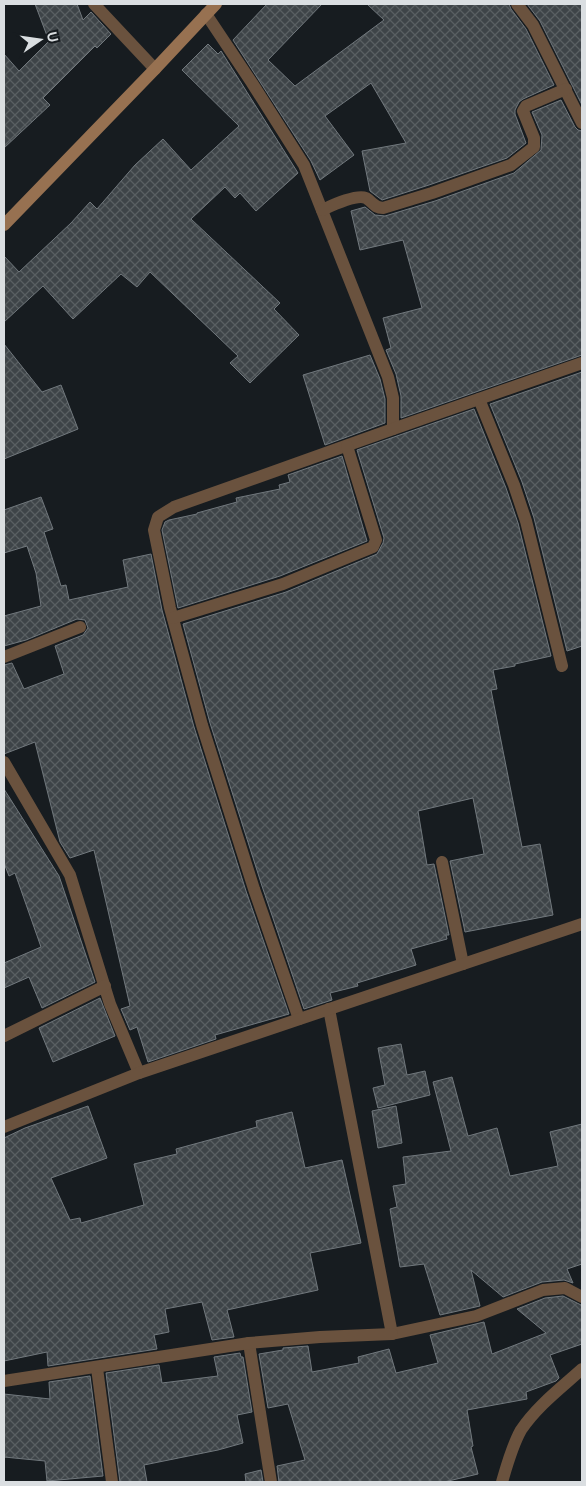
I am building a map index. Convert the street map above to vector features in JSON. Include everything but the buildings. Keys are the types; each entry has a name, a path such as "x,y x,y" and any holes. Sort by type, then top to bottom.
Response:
{"street":[{"path":"94,4 156,69"},
{"path":"4,225 156,69 216,4"},
{"path":"517,4 533,25 582,124"},
{"path":"206,14 304,165 388,377 393,398 393,429"},
{"path":"322,210 357,197 366,198 375,207 383,208 432,193 511,164 534,147 534,138 523,111 526,106 566,89"},
{"path":"299,1019 239,844 202,725 157,553 154,530 158,517 174,507 582,363"},
{"path":"479,399 514,485 526,521 562,666"},
{"path":"173,618 283,584 373,548 376,540 347,446"},
{"path":"4,657 80,627"},
{"path":"4,762 70,875 110,1004 139,1073"},
{"path":"442,862 463,964"},
{"path":"4,1127 139,1073 582,924"},
{"path":"4,1036 105,986"},
{"path":"329,1009 392,1334"},
{"path":"4,1381 97,1368 249,1342 392,1334 476,1316 543,1290 565,1288 582,1297"},
{"path":"249,1342 271,1482"},
{"path":"97,1368 112,1482"},
{"path":"502,1482 510,1455 521,1431 540,1408 582,1369"}]}
